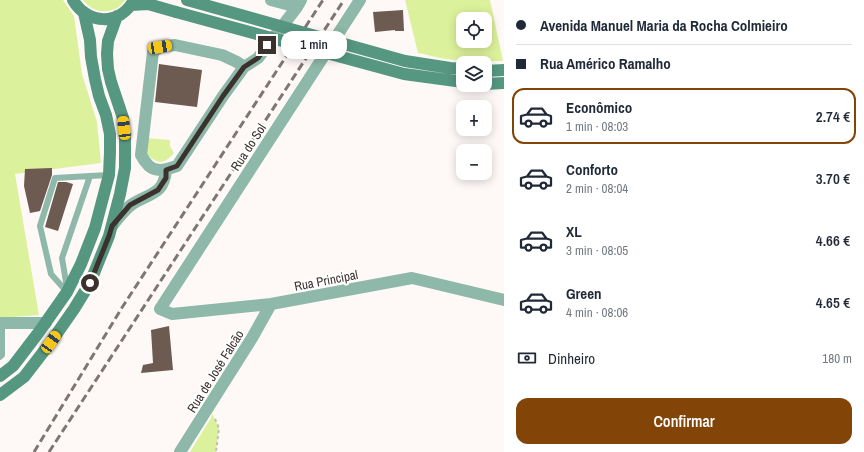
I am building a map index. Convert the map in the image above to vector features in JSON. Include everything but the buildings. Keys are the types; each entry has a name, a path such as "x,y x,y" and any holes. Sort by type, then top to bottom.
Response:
{"main road":[{"path":"73,0 78,8 90,17 110,19 127,10 133,2 148,4 404,74 456,81"},
{"path":"187,0 405,61 456,68"},
{"path":"0,376 13,366 68,292 95,228 109,175 110,134 106,114 99,96 95,79 90,40 84,13"},
{"path":"0,395 24,377 74,309 90,283 109,236 125,168 123,118 111,82 107,54 108,41 117,16"},
{"path":"492,71 504,70"},
{"path":"492,84 504,83"}],"street":[{"path":"125,138 150,166 158,170 166,170 177,166 244,67 258,58 299,4 271,0"},
{"name":"Rua do Sol","path":"160,309 360,0"},
{"path":"141,155 153,52 160,47 175,45 222,55 244,67"},
{"path":"112,226 130,205 158,190 166,178 166,170"},
{"name":"Rua Principal","path":"160,309 172,314 271,304 412,278 500,299"},
{"name":"Rua de José Falcão","path":"180,452 252,338 271,304"},
{"path":"1,323 46,323"}],"lane":[{"path":"68,292 51,274 40,226 55,178 109,175"},
{"path":"68,292 62,258 90,176"},
{"path":"0,357 2,355 1,323"}],"path":[{"path":"208,408 219,428 216,452"}],"green space":[{"path":"0,0 63,0 74,16 82,74 97,122 101,163 15,174 39,315 0,318"},
{"path":"83,0 126,0 119,7 109,11 99,11 90,7"},
{"path":"405,0 490,0 503,61 492,61 492,56 456,56 456,60 439,58 418,53"},
{"path":"147,138 170,140 170,146 174,153 167,160 161,162 155,160 147,155"},
{"path":"212,413 219,428 216,452 190,452 211,418"}],"railway":[{"path":"34,452 123,306 323,0"},
{"path":"49,452 344,0"}],"route":[{"path":"90,283 112,226 130,205 158,190 166,178 166,170 177,166 244,67 258,58 267,45"}]}
